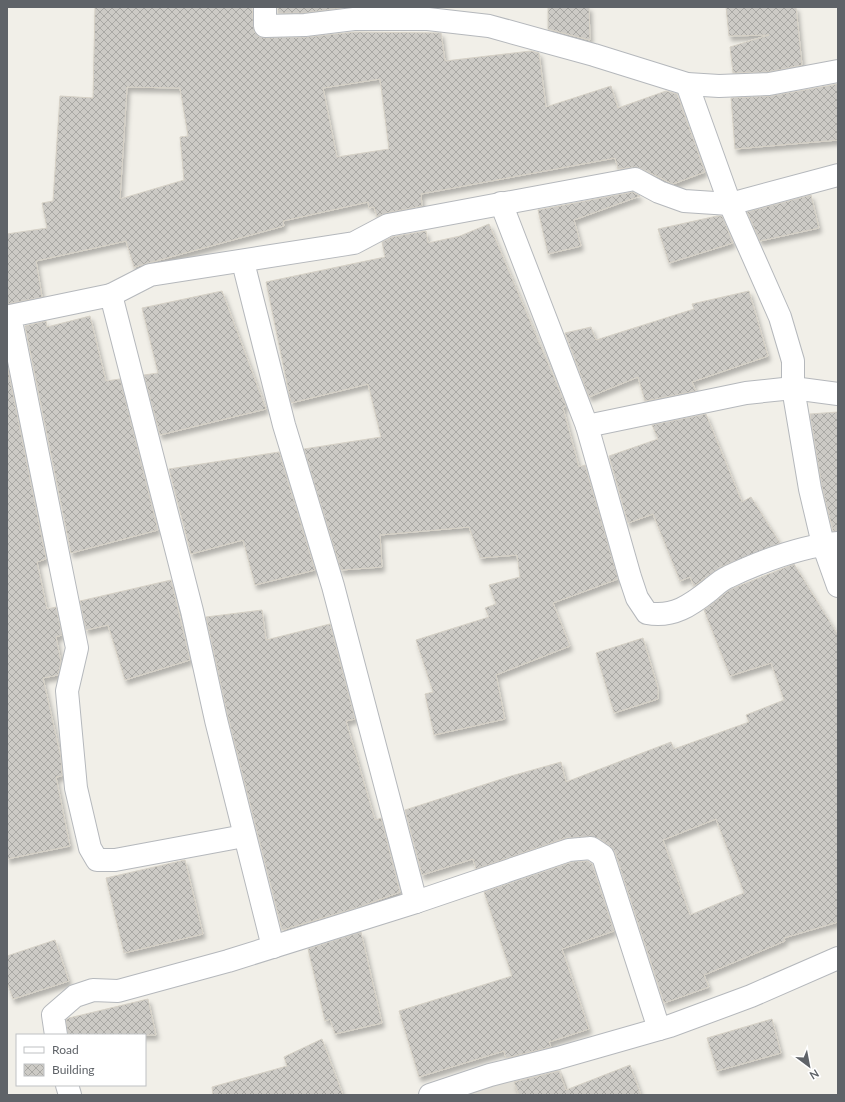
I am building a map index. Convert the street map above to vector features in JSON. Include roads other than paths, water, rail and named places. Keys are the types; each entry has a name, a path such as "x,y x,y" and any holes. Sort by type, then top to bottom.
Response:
{"street":[{"path":"265,7 265,26 305,25 354,19 428,18 489,26 594,55 687,84 719,86 769,84 838,71"},
{"path":"687,84 730,204 780,318 793,361 793,388 802,444 830,544 838,586"},
{"path":"244,836 115,860 97,860 90,848 76,788 67,692 77,648 10,316 111,295 150,275 243,262 354,243 388,225 635,179 659,192 684,201 730,204 838,175"},
{"path":"501,203 587,426 630,577 637,598 647,613 660,615 675,612 705,594 726,578 789,552 830,544"},
{"path":"243,262 284,425 333,586 416,902"},
{"path":"111,295 192,611 244,836 273,948"},
{"path":"587,426 746,393 793,388 838,394"},
{"path":"56,1034 53,1015 75,996 92,990 118,991 273,948 416,902 569,850 591,848 603,856 659,1029"},
{"path":"430,1095 490,1076 659,1029 751,996 838,958"}]}
